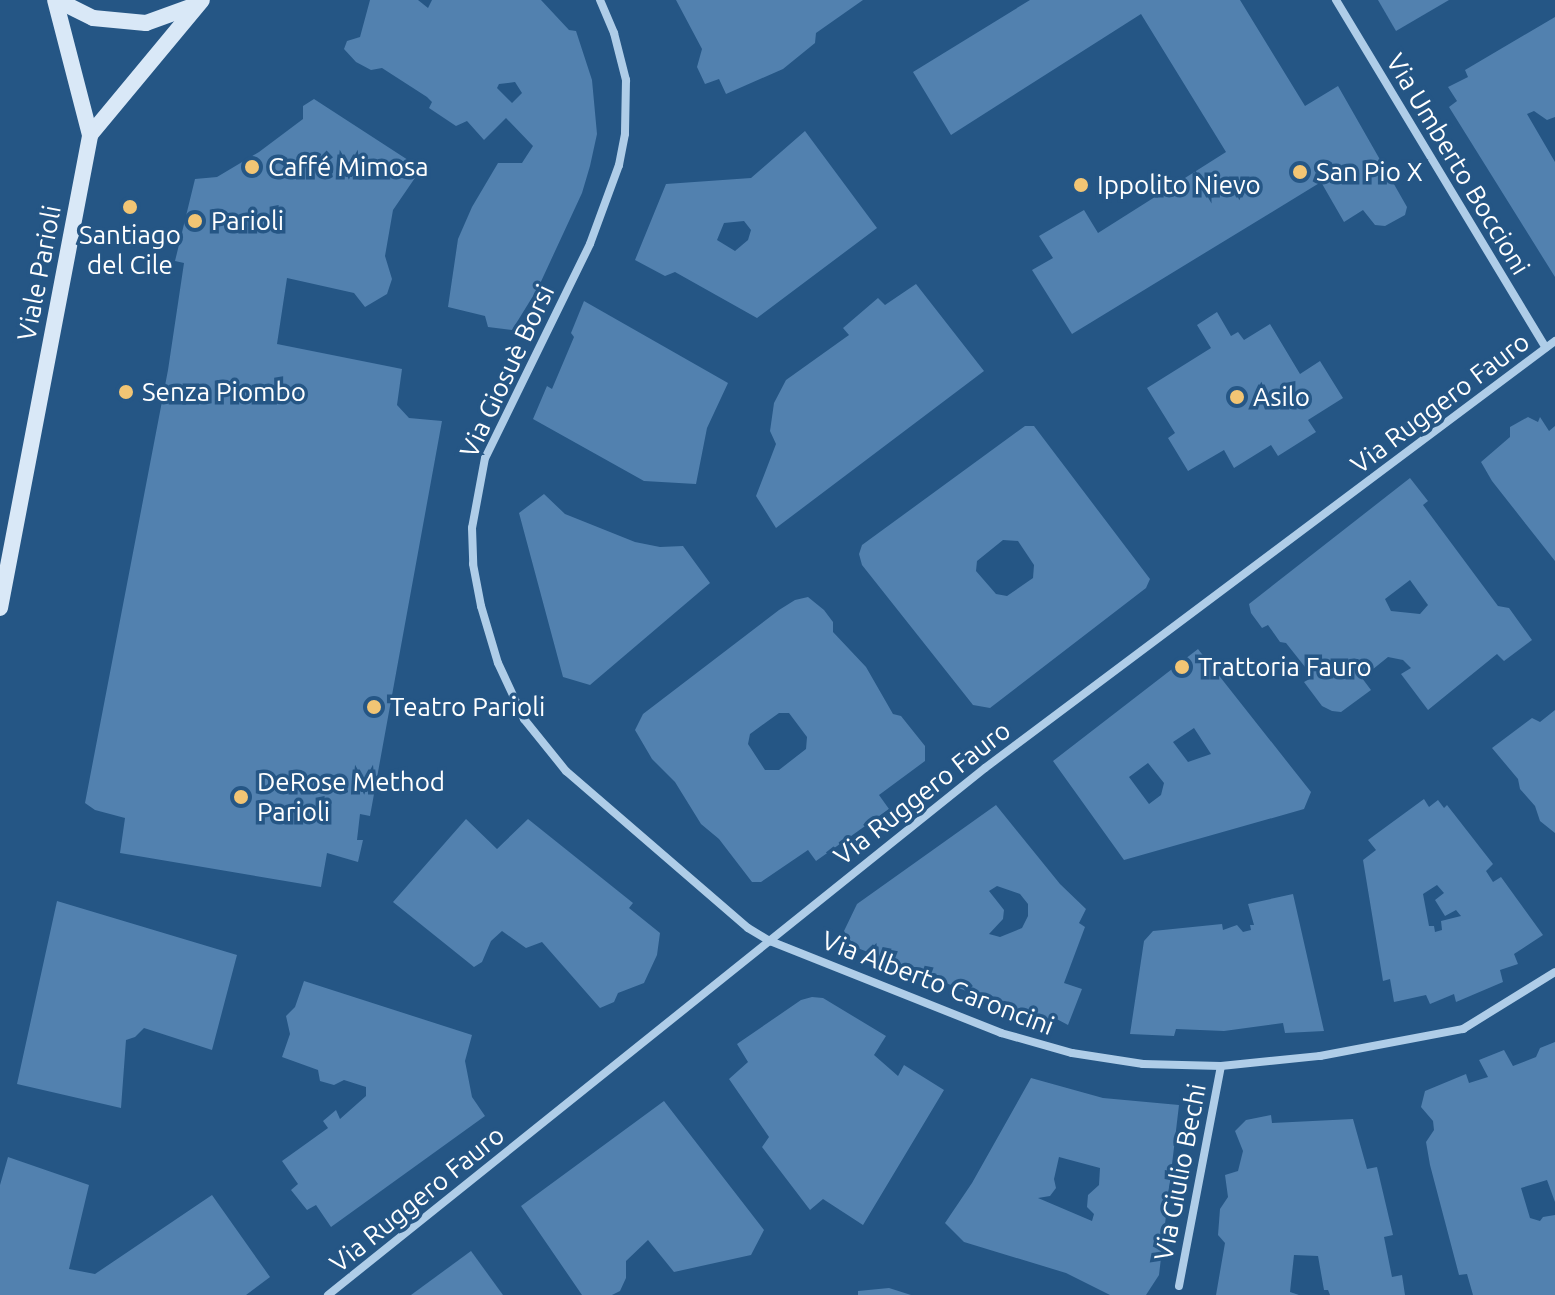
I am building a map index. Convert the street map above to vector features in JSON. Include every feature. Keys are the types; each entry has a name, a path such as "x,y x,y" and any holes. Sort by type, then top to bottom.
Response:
{"main road":[{"path":"56,0 93,18 146,23 200,2"},
{"path":"56,0 90,135"},
{"path":"90,135 200,2"},
{"name":"Viale Parioli","path":"0,608 90,135"}],"street":[{"name":"Via Giosuè Borsi","path":"600,0 619,49 626,80 625,134 619,165 590,244 485,458 472,528 473,564 498,663 524,719 547,752 591,796 748,928 770,941"},
{"name":"Via Umberto Boccioni","path":"1336,0 1546,348"},
{"name":"Via Ruggero Fauro","path":"328,1295 1142,648 1555,341"},
{"name":"Via Alberto Caroncini","path":"770,941 960,1017 1036,1043 1143,1064 1221,1066 1320,1056 1463,1029 1555,972"},
{"name":"Via Giulio Bechi","path":"1179,1286 1221,1066"}],"building":[{"path":"370,0 418,0 428,8 432,0 541,0 569,30 576,31 592,80 597,134 582,193 538,288 512,330 488,327 485,316 448,307 458,239 472,207 498,163 522,163 533,146 506,118 484,140 467,121 456,126 429,108 432,102 427,97 382,68 371,70 356,62 344,49 347,41 360,37","holes":["515,82 522,93 512,103 497,88 499,84"]},
{"path":"676,0 863,0 816,33 815,43 783,69 726,94 719,79 705,84 697,67 702,49"},
{"path":"1030,0 1240,0 1305,106 1338,86 1407,207 1405,215 1385,226 1375,225 1363,210 1344,222 1321,182 1072,334 1032,270 1053,258 1039,236 1084,210 1098,233 1226,152 1141,14 951,135 913,72"},
{"path":"1378,0 1449,0 1396,31"},
{"path":"1555,17 1555,117 1547,120 1534,111 1527,114 1555,162 1555,277 1449,107 1457,101 1448,87 1468,77 1465,70"},
{"path":"314,99 408,160 419,172 393,210 385,256 392,279 387,294 365,307 354,293 287,278 277,344 402,369 397,405 409,418 442,421 370,816 360,814 357,840 363,840 358,862 327,853 321,887 120,853 125,818 95,810 85,803 168,370 184,263 175,261 195,179 217,177 259,152 303,119 303,106"},
{"path":"805,131 877,228 757,318 675,272 665,276 635,260 666,184 751,178","holes":["744,221 751,230 748,240 735,251 717,240 724,223"]},
{"path":"916,284 984,371 776,528 756,496 776,444 770,431 774,403 786,380 849,335 843,328 878,298 885,305"},
{"path":"584,301 728,383 707,428 696,484 644,481 533,419 547,386 552,389 574,337 571,333"},
{"path":"1217,312 1231,336 1238,332 1244,340 1270,324 1300,374 1320,361 1343,398 1308,420 1316,432 1278,456 1271,445 1234,468 1224,450 1188,471 1168,438 1175,433 1147,388 1211,348 1197,325"},
{"path":"1528,417 1538,422 1540,417 1549,431 1555,426 1555,561 1492,481 1481,462 1510,437 1510,427"},
{"path":"1025,426 1034,426 1150,579 1146,588 990,708 973,705 862,565 859,554 862,545","holes":["1003,540 1018,541 1034,565 1033,578 1007,596 996,594 976,571 977,561"]},
{"path":"1410,478 1428,501 1423,505 1498,606 1509,608 1532,640 1504,661 1497,654 1428,710 1401,674 1411,668 1403,660 1388,657 1362,678 1371,690 1341,712 1332,711 1322,706 1304,682 1313,677 1268,625 1262,628 1251,613 1249,604","holes":["1410,580 1428,605 1420,614 1391,611 1385,599"]},
{"path":"544,494 565,514 635,542 660,547 683,546 710,583 590,685 563,677 519,513"},
{"path":"808,597 824,610 833,622 833,632 866,667 893,714 901,716 925,746 925,761 879,795 889,809 816,861 808,850 761,882 752,882 719,839 701,824 675,782 652,759 635,730 643,714 795,600","holes":["779,713 789,713 807,737 806,749 779,770 765,770 748,744 750,734"]},
{"path":"1198,649 1311,792 1304,809 1124,860 1053,761","holes":["1194,728 1211,754 1188,762 1173,742","1148,763 1164,783 1161,795 1149,804 1129,777"]},
{"path":"1555,710 1555,833 1540,821 1535,806 1520,789 1518,779 1492,748 1532,718 1540,722"},
{"path":"1424,799 1429,807 1438,800 1444,808 1447,805 1493,864 1486,871 1493,882 1501,877 1543,935 1514,954 1518,964 1500,970 1503,982 1456,1002 1454,994 1430,1004 1426,995 1394,1002 1390,979 1383,981 1363,860 1376,850 1368,840","holes":["1437,885 1444,893 1435,900 1445,916 1456,910 1461,916 1441,921 1442,930 1435,932 1434,926 1429,926 1423,894"]},
{"path":"996,805 1060,884 1086,909 1079,923 1085,927 1064,983 1082,989 1068,1025 1051,1016 1047,1023 855,947 844,931 857,904","holes":["997,886 1020,894 1028,904 1028,916 1022,928 1000,937 989,934 1003,919 1004,910 989,891"]},
{"path":"466,819 497,849 528,819 633,903 629,908 660,933 657,955 644,983 618,993 614,1002 600,1008 542,942 526,948 502,931 491,941 482,962 474,967 393,902"},
{"path":"1293,894 1324,1031 1285,1033 1283,1023 1224,1031 1176,1029 1174,1036 1130,1034 1144,941 1153,931 1222,924 1223,930 1237,925 1243,932 1251,930 1250,925 1254,925 1248,904"},
{"path":"57,901 237,955 212,1050 144,1028 135,1037 126,1040 121,1108 17,1084"},
{"path":"304,981 472,1035 465,1061 472,1097 485,1116 331,1227 316,1205 307,1210 291,1190 298,1184 282,1161 328,1128 323,1121 336,1110 340,1119 366,1096 366,1087 344,1080 334,1085 320,1081 318,1070 282,1057 290,1034 286,1016 295,1007"},
{"path":"823,998 886,1036 874,1055 898,1076 904,1065 944,1090 863,1225 823,1199 810,1210 762,1147 769,1137 729,1079 748,1062 737,1044 801,1000"},
{"path":"1555,1042 1555,1202 1547,1180 1521,1188 1530,1218 1540,1221 1543,1217 1555,1215 1555,1295 1473,1295 1467,1274 1459,1275 1430,1165 1426,1142 1434,1130 1433,1121 1421,1107 1425,1091 1466,1074 1469,1083 1488,1077 1479,1060 1504,1050 1513,1066 1536,1057 1540,1048"},
{"path":"1031,1078 1103,1098 1179,1105 1159,1275 1146,1295 1110,1295 1066,1273 964,1242 945,1223 972,1183","holes":["1059,1157 1100,1168 1099,1185 1088,1195 1087,1207 1094,1214 1092,1221 1038,1198 1050,1196 1056,1188 1054,1179"]},
{"path":"664,1101 764,1230 751,1255 674,1272 648,1240 626,1261 626,1278 620,1291 612,1295 582,1295 521,1206"},
{"path":"1271,1115 1272,1123 1353,1119 1367,1169 1377,1167 1393,1235 1384,1237 1392,1277 1402,1275 1405,1295 1330,1295 1328,1290 1324,1290 1318,1256 1294,1255 1290,1292 1299,1295 1216,1295 1225,1243 1218,1235 1220,1209 1228,1197 1225,1175 1238,1171 1243,1151 1235,1131 1246,1120"},
{"path":"8,1157 89,1185 69,1269 95,1274 212,1195 270,1277 246,1295 0,1295 0,1185"},
{"path":"471,1251 503,1295 411,1295"},
{"path":"889,1288 911,1295 858,1295 858,1291"}],"place":[{"name":"Caffé Mimosa","path":"252,167"},
{"name":"San Pio X","path":"1300,172"},
{"name":"Ippolito Nievo","path":"1081,185"},
{"name":"Santiago del Cile","path":"130,207"},
{"name":"Parioli","path":"195,221"},
{"name":"Senza Piombo","path":"126,392"},
{"name":"Asilo","path":"1237,397"},
{"name":"Trattoria Fauro","path":"1182,667"},
{"name":"Teatro Parioli","path":"374,707"},
{"name":"DeRose Method Parioli","path":"241,797"}]}
